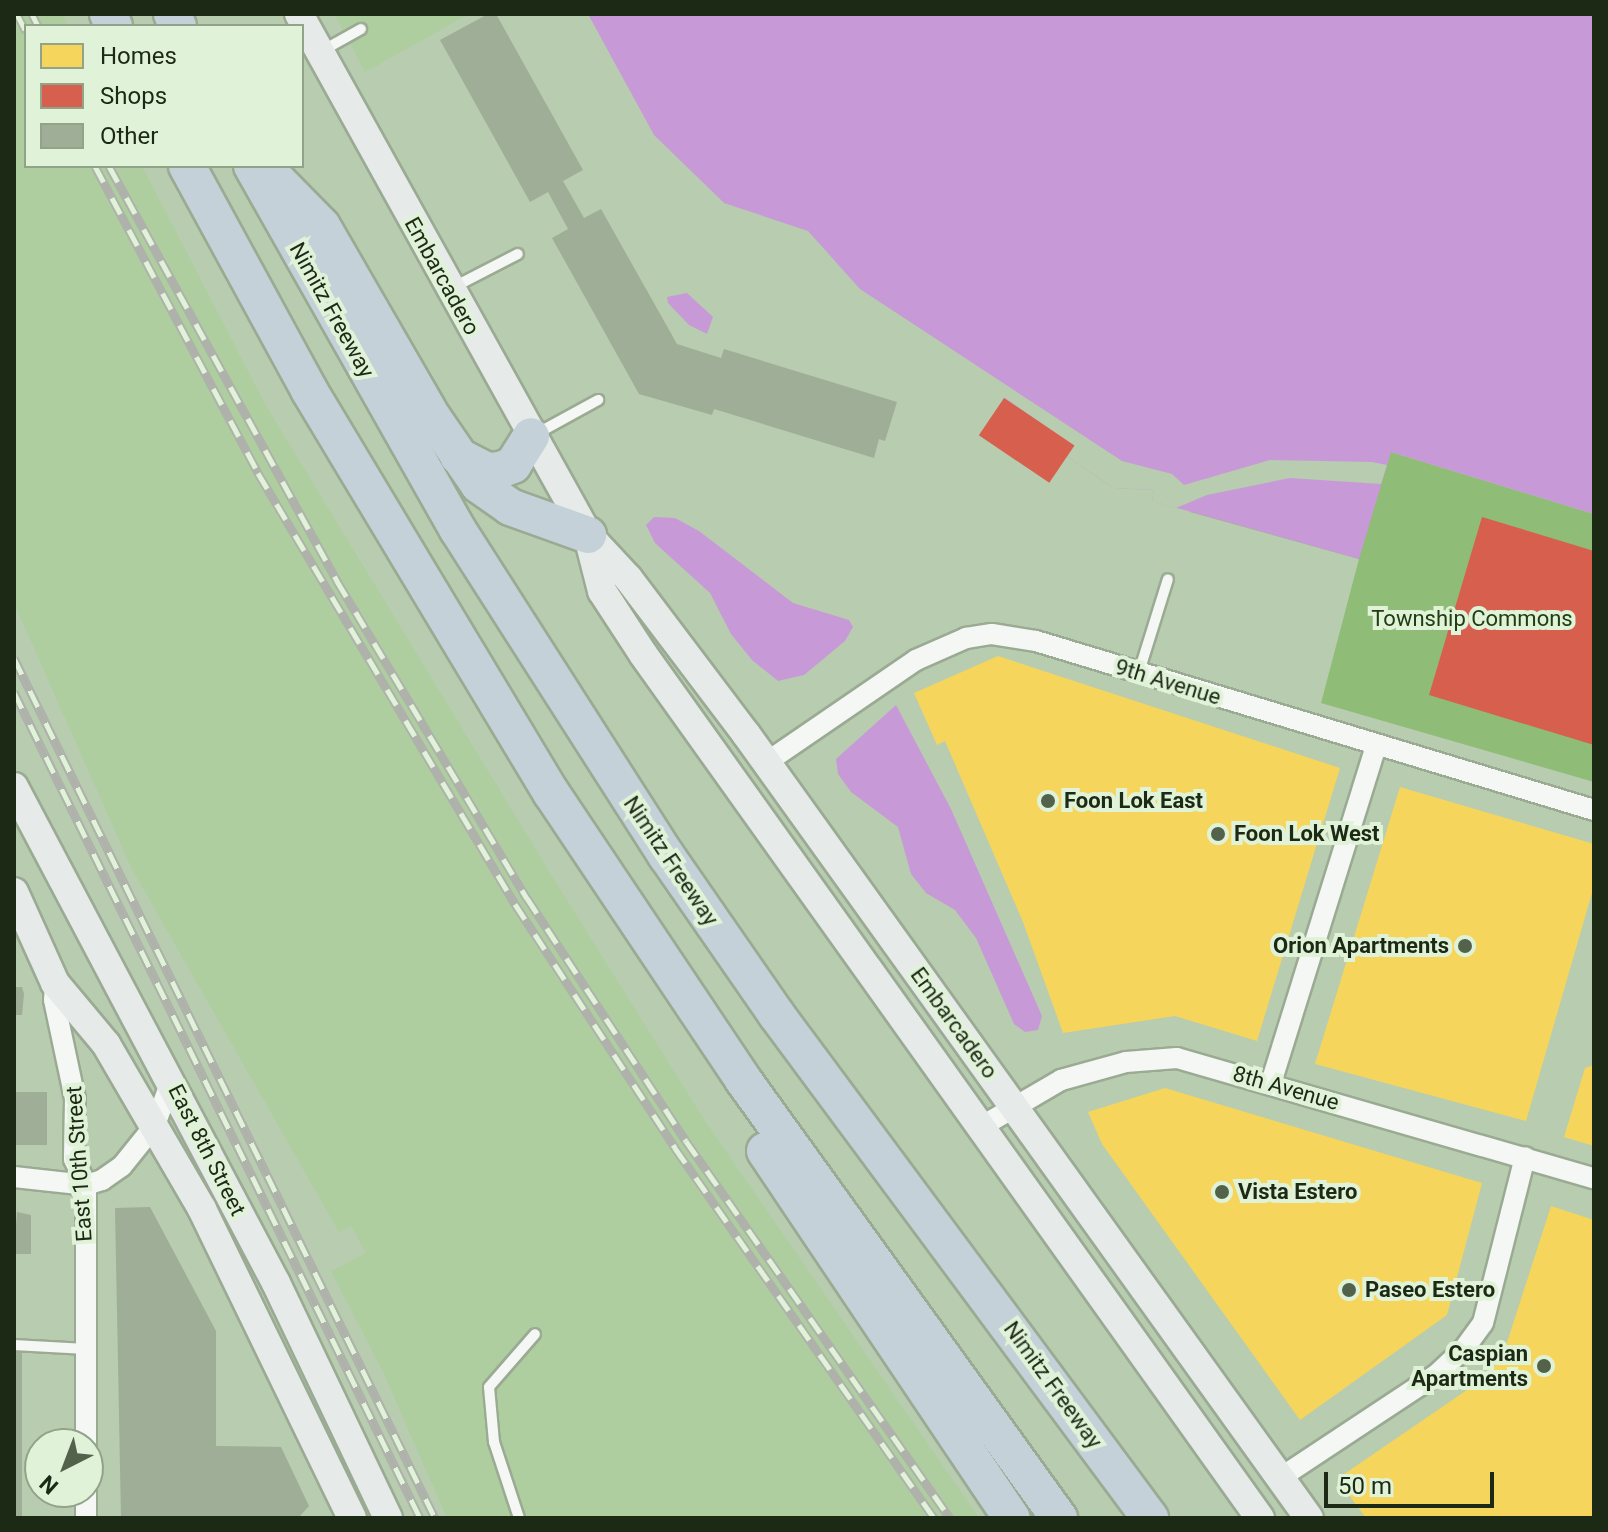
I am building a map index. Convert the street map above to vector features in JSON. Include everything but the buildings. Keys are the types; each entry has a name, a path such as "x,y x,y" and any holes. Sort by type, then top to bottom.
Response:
{"highway":[{"path":"188,168 309,390 472,668 606,877 780,1131 1054,1511"},
{"name":"Nimitz Freeway","path":"253,168 458,530 666,855 776,1014 1150,1518"},
{"path":"266,168 322,226 456,455 479,485 510,507 588,535"},
{"path":"456,455 487,471 500,470 513,465 531,436"},
{"path":"606,877 723,1087 1012,1518"}],"main road":[{"name":"Embarcadero","path":"299,14 449,290 588,535 628,578 767,762 1309,1518"},
{"name":"Embarcadero","path":"588,535 602,591 643,654 984,1125 1260,1518"},
{"name":"East 8th Street","path":"14,787 171,1081 388,1518"},
{"name":"East 8th Street","path":"14,892 55,983 106,1044 155,1125 241,1285 352,1518"}],"street":[{"name":"9th Avenue","path":"767,762 916,660 966,638 992,634 1036,641 1594,810"},
{"path":"1271,1083 1376,745"},
{"name":"East 10th Street","path":"55,983 54,1000 75,1099 74,1159 86,1185 86,1428"},
{"name":"8th Avenue","path":"984,1125 1013,1105 1061,1080 1126,1062 1177,1058 1594,1178"},
{"path":"14,1177 46,1177 86,1185 122,1166 155,1125 171,1081"},
{"path":"1280,1478 1437,1374 1464,1349 1483,1323 1525,1157"}],"lane":[{"path":"319,53 361,29"},
{"path":"449,290 518,254"},
{"path":"531,436 598,400"},
{"path":"1139,673 1168,579"},
{"path":"519,1518 494,1442 489,1387 535,1334"},
{"path":"14,1345 86,1349"}],"shaded area":[{"path":"14,14 63,14 68,24 24,24 24,168 143,168 266,406 552,876 705,1121 979,1518 447,1518 383,1372 331,1271 366,1253 351,1226 339,1232 131,867 14,603"},
{"path":"335,14 469,14 365,72"},
{"path":"564,14 1594,14 1594,514 1391,452 1359,559 1152,501 1154,490 1113,488 856,310 816,270 711,217"},
{"path":"687,293 713,317 707,334 689,325 668,303 667,297"},
{"path":"654,517 675,518 699,531 793,603 849,620 853,627 845,641 804,675 778,681 752,660 731,634 710,593 655,543 646,525"},
{"path":"896,705 951,809 1042,1016 1038,1030 1025,1032 1014,1024 976,938 955,910 926,893 911,874 898,827 851,792 838,774 836,759"}],"green space":[{"name":"Township Commons","path":"1391,452 1594,514 1594,782 1321,703 1359,559 1190,512"}],"pier":[{"path":"560,14 588,14 654,135 724,203 808,231 860,289 1122,461 1172,474 1184,485 1270,460 1372,462 1387,465 1381,484 1290,478 1207,495 1176,508 1152,501 1154,490 1113,488 1067,456 1074,446 1005,398 996,410 849,309 809,267 708,220 634,146"}],"railway":[{"path":"17,14 24,28"},
{"path":"32,14 37,24"},
{"path":"96,168 258,473 515,904 675,1148 934,1518"},
{"path":"110,168 337,581 527,898 686,1141 950,1518"},
{"path":"14,658 435,1518"},
{"path":"14,692 420,1518"}],"place":[{"name":"Foon Lok East","path":"1048,801"},
{"name":"Foon Lok West","path":"1218,834"},
{"name":"Orion Apartments","path":"1465,946"},
{"name":"Vista Estero","path":"1222,1192"},
{"name":"Paseo Estero","path":"1349,1290"},
{"name":"Caspian Apartments","path":"1544,1366"}]}
